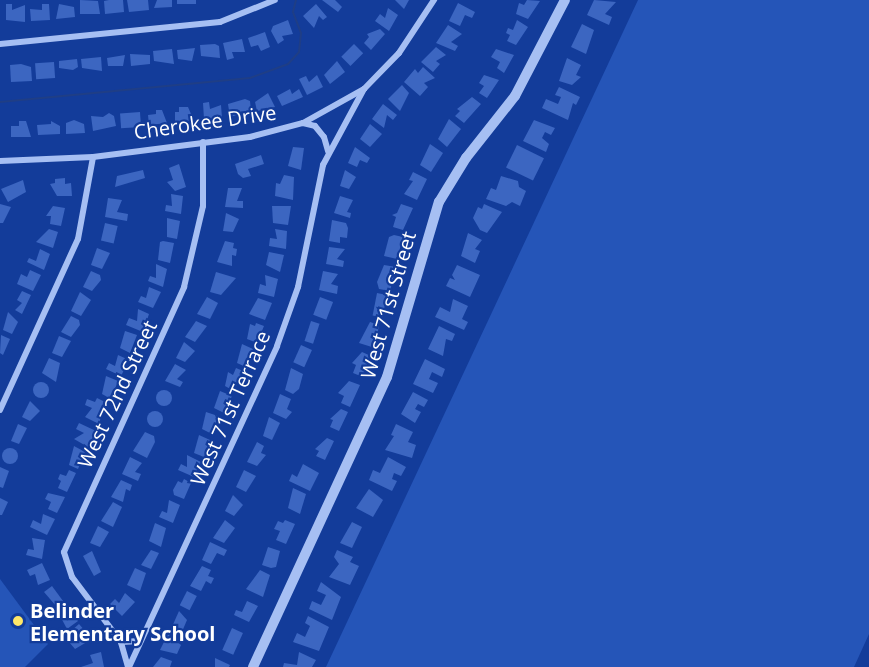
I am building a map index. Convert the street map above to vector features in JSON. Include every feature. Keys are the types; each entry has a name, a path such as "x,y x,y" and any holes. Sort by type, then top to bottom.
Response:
{"street":[{"path":"0,44 220,22 242,16 275,0"},
{"name":"Cherokee Drive","path":"0,160 93,157 250,136 303,123 364,89 399,53 434,0"},
{"name":"West 71st Street","path":"253,667 387,377 439,202 466,158 515,96 565,0"},
{"name":"West 71st Terrace","path":"128,667 281,336 298,287 313,204 328,151 364,89"},
{"path":"303,123 315,126 324,137 328,151"},
{"name":"West 72nd Street","path":"128,667 121,642 72,577 64,552 184,286 203,206 204,142"},
{"path":"0,410 78,239 93,157"},
{"path":"121,642 140,641"}],"shaded area":[{"path":"638,0 869,0 869,634 854,667 326,667"},
{"name":"Belinder Elementary School","path":"0,579 48,644 25,667 0,667"}],"building":[{"path":"80,0 98,1 100,14 80,14"},
{"path":"123,0 124,12 105,14 104,1"},
{"path":"127,0 148,0 149,10 129,12"},
{"path":"157,0 172,0 172,7 154,8"},
{"path":"177,0 196,0 196,4 177,4"},
{"path":"322,0 335,0 342,7 338,12"},
{"path":"395,0 409,0 404,9"},
{"path":"527,0 540,1 528,19 516,14 519,3 524,5"},
{"path":"594,0 616,2 605,14 612,17 609,25 587,15"},
{"path":"458,3 475,12 472,18 465,15 460,26 449,21"},
{"path":"6,4 12,4 12,10 25,5 25,22 6,20"},
{"path":"42,4 49,4 50,20 31,21 30,9 42,10"},
{"path":"59,4 74,7 75,17 56,19"},
{"path":"316,4 327,17 323,20 319,16 314,28 303,16"},
{"path":"388,8 398,15 389,31 375,21 380,14 385,18"},
{"path":"288,20 293,34 282,36 284,40 278,44 271,31 273,26"},
{"path":"517,20 528,27 516,45 507,41 510,35 506,33 508,28 513,30"},
{"path":"582,24 594,30 586,54 571,47"},
{"path":"448,25 462,34 451,42 458,46 455,51 436,43"},
{"path":"380,29 385,34 371,50 364,43 369,37 367,34"},
{"path":"265,32 270,47 261,51 258,45 251,47 248,38"},
{"path":"242,39 245,52 232,52 234,58 227,60 223,43"},
{"path":"354,44 363,53 350,66 341,57"},
{"path":"200,45 219,46 220,58 201,56"},
{"path":"436,47 446,55 436,61 440,64 433,72 421,62"},
{"path":"195,48 192,61 178,59 177,50"},
{"path":"172,49 174,64 154,61 153,51"},
{"path":"496,49 514,55 504,73 497,68 500,62 491,57"},
{"path":"130,54 150,55 150,64 131,66"},
{"path":"125,55 123,66 108,66 107,58"},
{"path":"101,57 102,71 82,68 81,59"},
{"path":"567,58 581,65 576,75 581,77 572,85 559,81"},
{"path":"77,59 78,67 73,70 59,68 59,61"},
{"path":"337,61 345,72 330,84 324,75"},
{"path":"54,62 55,78 36,79 35,63"},
{"path":"21,64 31,67 32,81 11,82 10,65"},
{"path":"423,67 435,78 424,83 428,87 420,96 404,82 415,69 418,73"},
{"path":"317,75 323,87 307,95 299,79 306,76 309,82"},
{"path":"484,75 499,80 487,98 479,93 484,86 479,83"},
{"path":"402,85 409,93 400,111 388,99"},
{"path":"559,87 580,97 576,105 573,103 568,120 542,108 546,99 558,104 561,97 555,95"},
{"path":"290,89 292,94 299,89 303,97 282,106 277,96"},
{"path":"268,93 275,107 257,111 255,102"},
{"path":"472,97 481,104 464,123 455,116 460,111 457,109"},
{"path":"245,99 250,101 251,111 230,117 228,104"},
{"path":"209,102 210,109 221,105 222,118 204,119 203,103"},
{"path":"383,104 397,115 393,120 387,115 384,128 372,119"},
{"path":"179,107 188,107 194,121 175,122 175,112 179,112"},
{"path":"156,110 162,110 167,123 149,125 148,115 156,114"},
{"path":"140,112 141,127 121,128 120,113"},
{"path":"109,113 114,116 116,126 93,131 91,116 103,117"},
{"path":"449,119 461,129 447,147 438,139"},
{"path":"74,120 84,124 85,133 66,134 66,123"},
{"path":"534,120 555,128 551,135 545,132 542,138 549,144 546,152 523,141"},
{"path":"19,121 26,121 31,137 11,137 11,126 19,126"},
{"path":"51,121 60,126 60,134 38,135 37,125 51,124"},
{"path":"370,124 382,134 370,147 360,139"},
{"path":"430,144 443,153 431,172 420,165"},
{"path":"517,145 544,158 533,181 506,167"},
{"path":"293,147 304,148 301,170 288,166"},
{"path":"355,147 370,158 367,163 360,160 357,167 348,163"},
{"path":"261,155 264,164 248,169 251,176 243,178 238,174 235,164"},
{"path":"179,164 186,187 175,191 167,182 173,180 169,168"},
{"path":"143,170 145,178 115,187 117,176"},
{"path":"345,170 356,177 349,189 340,186"},
{"path":"413,172 427,179 417,200 404,194 413,181 409,180"},
{"path":"284,175 294,177 293,200 275,196 276,183 280,184"},
{"path":"501,176 518,181 519,187 526,191 520,206 512,202 506,206 486,199 491,188 496,190"},
{"path":"65,178 65,184 71,183 72,196 57,196 50,184 55,183 55,179"},
{"path":"23,180 26,192 8,202 1,189"},
{"path":"228,188 242,188 237,201 243,201 243,208 225,207"},
{"path":"171,194 183,196 181,214 165,211 166,205 172,206"},
{"path":"340,196 353,200 347,212 351,213 350,218 334,213"},
{"path":"108,198 122,200 117,212 128,214 127,221 105,217"},
{"path":"0,204 11,207 3,223 0,223"},
{"path":"401,204 413,208 403,230 393,227 396,217 392,215 397,213"},
{"path":"484,204 502,212 487,233 480,230 473,218 478,207 482,209"},
{"path":"53,206 65,208 61,226 50,224 51,216 46,216"},
{"path":"272,206 291,206 288,225 273,223"},
{"path":"226,213 239,219 233,232 223,231"},
{"path":"167,218 180,221 177,239 167,237"},
{"path":"332,220 346,223 348,228 347,238 340,237 340,243 329,241"},
{"path":"105,223 118,226 114,243 101,241"},
{"path":"49,229 58,232 53,248 36,242"},
{"path":"275,229 287,231 286,249 269,246 270,238 277,239"},
{"path":"468,233 482,240 475,249 480,251 475,263 461,256"},
{"path":"394,235 403,237 397,259 384,256 389,237"},
{"path":"225,241 234,243 233,248 237,249 236,256 232,255 232,266 217,262"},
{"path":"160,242 174,243 170,263 158,260"},
{"path":"329,247 345,249 337,259 344,261 343,267 326,264"},
{"path":"97,248 110,253 102,269 91,265"},
{"path":"40,249 50,254 44,270 27,262 29,258 36,261"},
{"path":"269,252 284,255 280,272 266,265"},
{"path":"156,264 167,269 163,287 148,281 150,276 156,278"},
{"path":"384,265 396,267 390,291 379,289 377,282"},
{"path":"457,265 480,275 470,297 446,286 450,278 455,280 452,275"},
{"path":"30,270 41,275 33,291 17,284 21,274 27,277"},
{"path":"91,271 100,275 101,280 92,291 83,287"},
{"path":"323,271 338,274 331,284 338,286 337,294 319,290"},
{"path":"216,272 236,278 221,295 210,292"},
{"path":"265,275 278,279 274,297 258,293 260,284 266,286"},
{"path":"149,287 161,292 153,308 138,302 141,296 146,298"},
{"path":"22,291 31,295 22,314 15,310 22,303 17,300"},
{"path":"80,292 91,300 81,316 71,311"},
{"path":"377,293 387,295 382,317 373,316"},
{"path":"207,297 218,303 210,319 197,314"},
{"path":"320,297 333,302 326,320 313,315"},
{"path":"258,298 272,303 265,320 249,314"},
{"path":"453,299 468,306 462,319 468,322 464,330 435,317 440,307 450,312"},
{"path":"138,309 149,314 143,332 126,325 129,318 137,321"},
{"path":"8,312 18,322 12,334 3,330"},
{"path":"71,316 79,320 80,325 71,337 61,332"},
{"path":"196,321 207,326 195,342 185,337"},
{"path":"311,321 320,324 313,344 305,341"},
{"path":"370,322 379,325 375,348 359,343"},
{"path":"256,323 264,326 257,343 247,339 250,324 255,326"},
{"path":"439,326 455,334 452,341 446,339 443,356 428,349"},
{"path":"125,331 137,335 130,353 120,348"},
{"path":"1,335 10,339 3,355 0,353"},
{"path":"59,336 71,341 62,357 52,353"},
{"path":"184,342 195,351 185,362 176,358"},
{"path":"242,344 253,349 246,367 237,363"},
{"path":"301,345 312,350 304,367 293,362"},
{"path":"362,352 371,356 363,377 353,373 356,365 352,363"},
{"path":"118,355 129,360 121,376 106,369 109,363 115,366"},
{"path":"49,358 60,363 56,382 42,373"},
{"path":"425,359 445,369 442,377 432,372 429,379 438,383 433,393 413,384"},
{"path":"175,364 186,370 177,379 183,382 180,387 165,381"},
{"path":"236,368 243,371 234,391 225,386 228,372 233,375"},
{"path":"291,368 303,374 299,389 293,394 285,390"},
{"path":"106,376 118,381 111,399 102,394"},
{"path":"349,381 360,385 350,407 341,403 344,396 338,393"},
{"path":"41,382 47,384 49,390 47,396 41,398 35,396 33,390 35,384"},
{"path":"164,390 172,398 164,406 156,398"},
{"path":"220,391 232,396 224,413 214,408"},
{"path":"413,392 428,400 424,407 418,404 415,409 421,412 415,423 401,414"},
{"path":"280,394 291,399 287,409 292,412 286,419 273,413"},
{"path":"97,398 105,402 99,424 85,417 92,408 85,405 87,399 95,402"},
{"path":"30,401 40,411 30,421 22,417"},
{"path":"341,409 348,412 339,431 330,427 333,420 330,419"},
{"path":"152,411 158,411 163,419 161,425 152,427 147,422 147,416"},
{"path":"206,412 218,416 212,434 202,429"},
{"path":"269,417 280,423 272,440 263,436"},
{"path":"79,423 96,431 88,447 74,439 84,433 76,429"},
{"path":"18,424 27,428 19,444 11,441"},
{"path":"396,424 413,432 408,442 416,445 412,458 385,450 394,436 391,435"},
{"path":"145,432 154,436 155,442 147,458 133,451"},
{"path":"199,435 210,440 204,457 194,453"},
{"path":"327,438 334,441 325,460 316,456 319,451 315,449"},
{"path":"257,442 264,446 261,453 266,455 257,466 247,462"},
{"path":"74,446 85,452 78,469 69,465"},
{"path":"10,448 16,450 18,456 16,462 10,464 4,462 2,456 4,450"},
{"path":"187,455 201,462 194,477 178,470 181,464 187,467"},
{"path":"130,457 142,463 135,472 141,474 138,481 122,474"},
{"path":"388,457 406,467 401,476 394,473 392,479 397,481 392,491 369,480 373,470 380,473"},
{"path":"303,464 319,473 310,491 289,481 292,474 297,477"},
{"path":"0,467 9,471 3,488 0,487"},
{"path":"69,470 76,473 67,492 58,488 61,481 58,479 60,474 66,476"},
{"path":"244,470 256,476 246,492 236,487"},
{"path":"184,479 191,483 184,499 174,495 173,490 178,481 182,483"},
{"path":"121,480 132,485 130,491 126,489 123,502 111,497"},
{"path":"293,488 306,494 300,514 288,508"},
{"path":"369,489 383,500 373,517 356,508"},
{"path":"48,493 65,497 57,513 48,509 51,502 45,499"},
{"path":"233,495 243,505 234,516 225,511"},
{"path":"0,498 8,502 2,515 0,515"},
{"path":"169,500 180,505 173,523 159,517 162,511 167,513"},
{"path":"113,502 122,507 113,527 101,521"},
{"path":"43,514 55,519 47,535 30,527 33,520 41,524"},
{"path":"225,520 235,528 224,543 213,538"},
{"path":"285,520 295,524 286,544 276,540 280,531 274,529 278,521 283,523"},
{"path":"352,522 362,527 352,548 340,543"},
{"path":"155,523 166,528 161,547 149,541"},
{"path":"98,526 109,532 100,547 90,543"},
{"path":"32,538 45,540 42,559 26,555 28,549 34,550"},
{"path":"210,542 227,550 224,556 217,553 211,564 202,560"},
{"path":"268,547 280,551 276,567 262,565"},
{"path":"151,550 159,553 151,569 141,565"},
{"path":"337,550 353,557 350,562 359,566 350,585 329,577 339,564 334,557"},
{"path":"92,551 101,572 94,576 83,556"},
{"path":"42,563 50,580 38,585 35,574 30,576 27,570"},
{"path":"202,566 211,570 208,576 214,578 211,584 206,581 201,591 190,586"},
{"path":"135,568 146,573 140,591 127,585"},
{"path":"260,570 270,575 263,597 246,589"},
{"path":"321,582 341,597 332,620 309,609 312,601 321,605 326,595 317,591"},
{"path":"52,586 63,601 56,606 44,592"},
{"path":"187,591 197,596 190,610 180,605"},
{"path":"125,593 135,602 122,616 110,604 115,599 119,603"},
{"path":"247,601 258,606 249,622 234,615 236,610 242,612"},
{"path":"67,606 78,621 67,629 58,612"},
{"path":"179,611 187,620 181,634 171,629"},
{"path":"308,616 329,627 319,651 293,642 297,633 305,637 310,626 305,623"},
{"path":"79,624 92,639 75,649 69,642 76,636 71,631"},
{"path":"232,628 243,633 233,655 222,650"},
{"path":"168,634 181,645 177,654 160,650"},
{"path":"101,652 104,667 81,667 93,663 90,655"},
{"path":"299,652 316,660 312,667 283,667 284,663 297,665"},
{"path":"161,657 172,661 170,667 153,667"},
{"path":"215,658 230,665 229,667 215,667"}],"waterway":[{"path":"0,102 250,78 288,64 299,52 301,33 293,12 296,0"}],"place":[{"name":"Belinder Elementary School","path":"18,621"}]}
